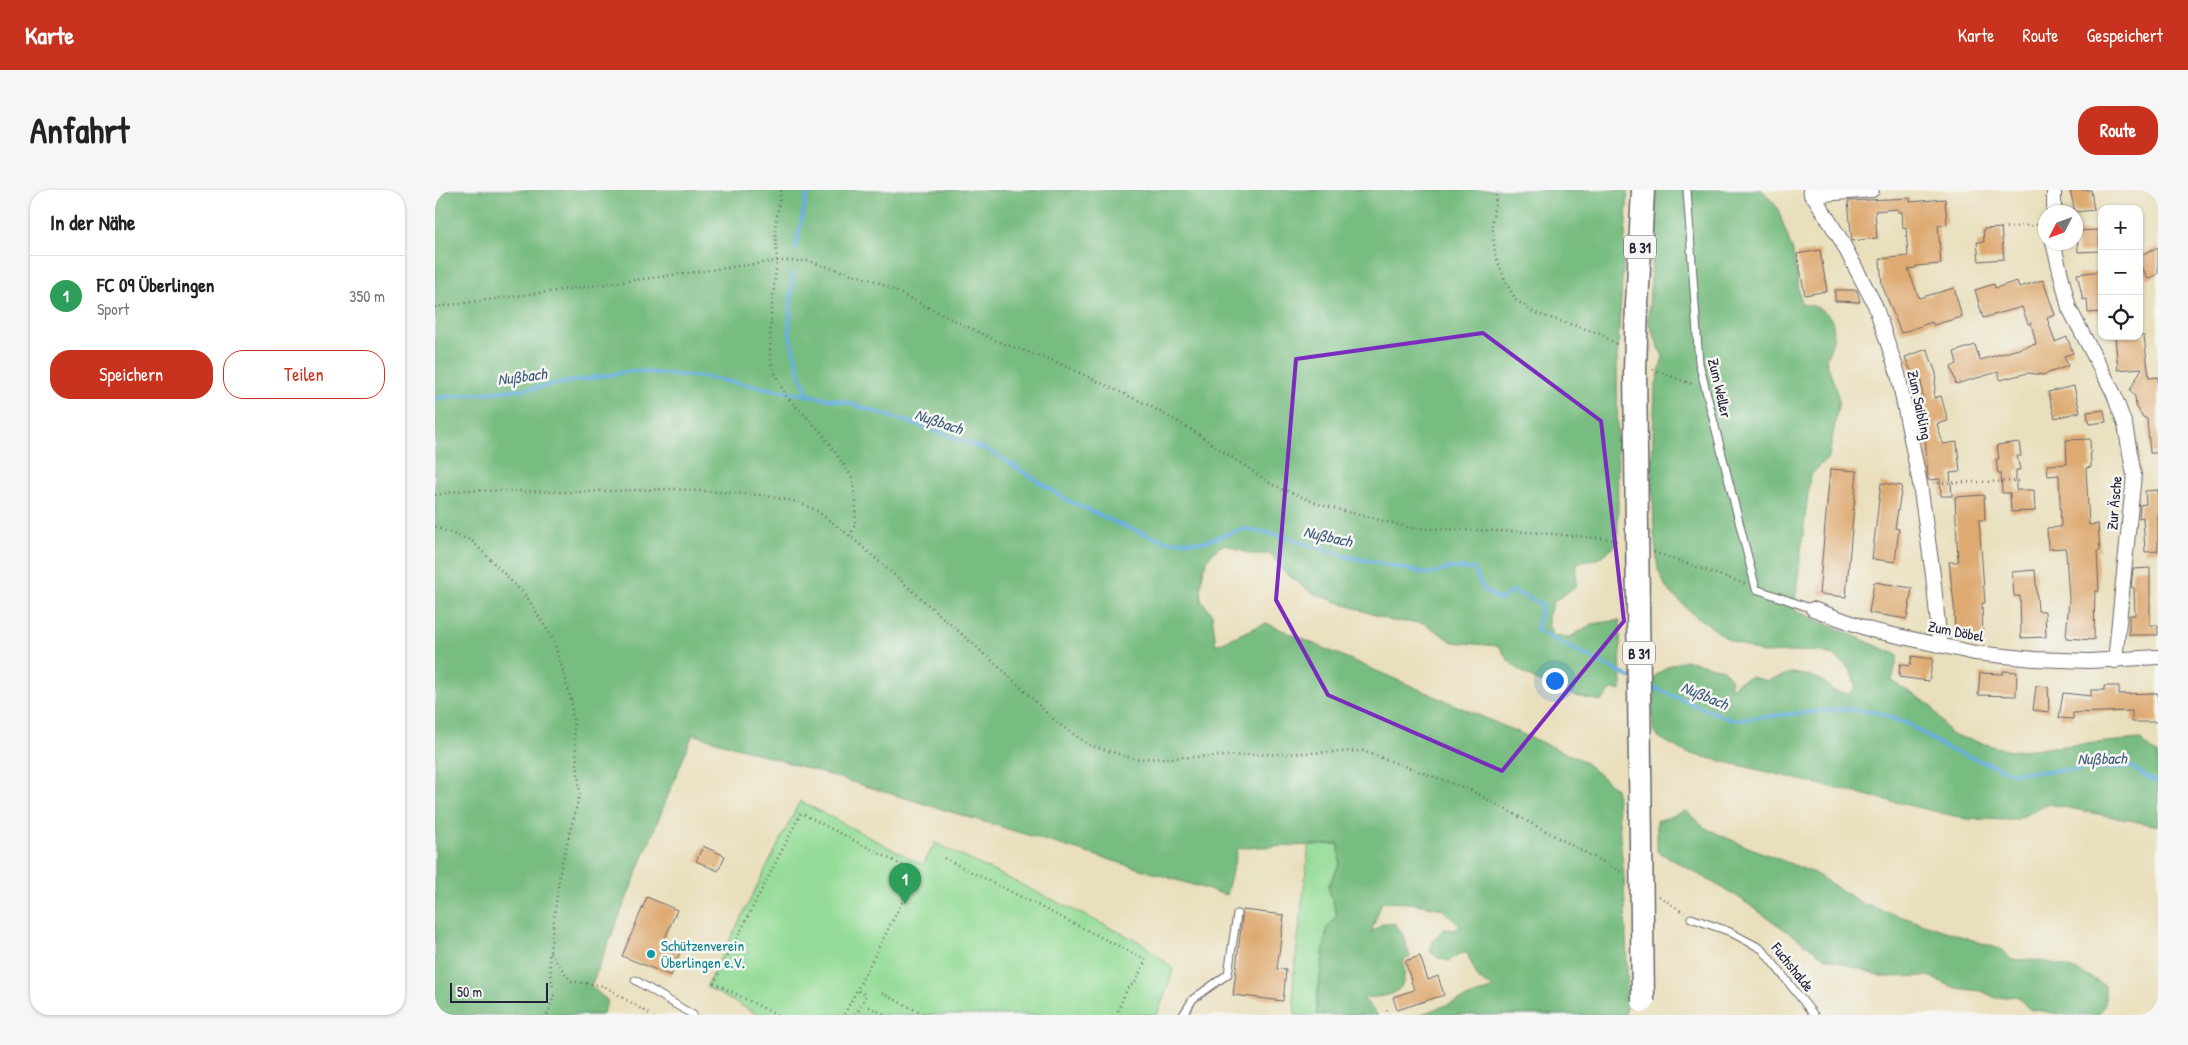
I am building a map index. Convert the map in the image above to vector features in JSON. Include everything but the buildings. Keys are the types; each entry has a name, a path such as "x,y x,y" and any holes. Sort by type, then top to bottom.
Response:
{"main road":[{"name":"B 31","path":"1643,190 1637,305 1636,390 1643,1008"}],"street":[{"path":"1810,192 1872,190"},
{"path":"2054,190 2054,205"},
{"name":"Zum Saibling","path":"1810,192 1841,240 1875,304 1898,374 1920,484 1933,575 1940,645"},
{"name":"Zur Äsche","path":"2055,250 2069,308 2113,392 2125,425 2134,474 2115,661"},
{"name":"Zum Döbel","path":"1813,609 1871,630 1975,653 2033,659 2115,661 2158,657"}],"lane":[{"name":"Zum Weller","path":"1687,190 1699,363 1756,588"},
{"name":"Zum Döbel","path":"1756,588 1813,609"},
{"path":"1183,1015 1193,998 1228,974 1237,914"},
{"name":"Fuchshalde","path":"1691,918 1728,931 1762,949 1814,1015"},
{"path":"635,980 693,1015"}],"path":[{"path":"781,190 775,228 777,261 771,313 770,361 785,395 821,432 852,477 856,502 855,525 850,536"},
{"path":"1497,190 1492,222 1495,254 1505,280 1516,300 1534,314 1599,333"},
{"path":"2001,228 2038,225"},
{"path":"435,307 777,261 808,260 875,280 996,341 1053,361 1148,404 1192,430 1271,484 1321,505 1411,528 1527,532 1609,539 1626,544"},
{"path":"1656,371 1705,388"},
{"path":"1920,484 2019,480"},
{"path":"435,495 464,490 568,492 673,488 761,495 797,502 816,510 850,536 1006,673 1055,721 1089,745 1135,759 1363,752 1470,790 1609,864"},
{"path":"435,527 472,541 527,597 554,641 571,699 580,794 560,871 550,953 553,996 547,1015"},
{"path":"1651,551 1725,575 1756,588"},
{"path":"777,1015 714,983 801,813 917,873 844,1015"},
{"path":"943,858 1146,960 1135,983 1128,987 1118,1010 1121,1015"},
{"path":"550,953 571,981 603,986 651,1015"},
{"path":"856,1015 866,995 857,990"},
{"path":"882,993 925,1015"},
{"path":"869,1007 886,1015"},
{"path":"1387,1010 1390,1015"}],"highlighted area":[{"path":"1483,333 1601,421 1624,621 1502,771 1328,695 1276,600 1296,359"}],"green space":[{"path":"435,190 1628,190 1617,360 1618,541 1600,557 1577,563 1576,587 1554,601 1548,616 1548,625 1554,636 1570,637 1592,624 1620,620 1621,691 1612,689 1602,701 1579,697 1555,689 1513,665 1499,646 1453,642 1424,623 1392,621 1312,593 1283,571 1271,554 1250,554 1225,544 1211,554 1204,568 1201,600 1212,614 1216,645 1266,623 1582,760 1616,789 1624,879 1628,998 1625,1015 1419,1015 1494,988 1478,978 1467,953 1459,954 1449,961 1438,958 1430,951 1434,940 1444,929 1455,930 1460,926 1442,909 1411,903 1382,902 1371,932 1384,923 1396,924 1403,935 1410,957 1403,960 1404,972 1401,987 1390,994 1363,998 1378,1015 1317,1015 1317,998 1327,928 1337,915 1328,887 1340,863 1339,844 1238,848 1226,895 693,734 591,986 608,1001 602,1015 435,1015"},
{"path":"1657,190 1762,190 1777,207 1793,252 1801,304 1822,310 1832,322 1834,330 1833,339 1826,359 1839,400 1829,457 1810,476 1794,610 1898,655 1892,681 1930,705 1950,734 2010,751 2139,739 2158,755 2158,826 2049,804 2015,820 1967,819 1687,753 1658,737 1653,730 1652,691 1655,676 1667,667 1685,660 1723,669 1731,679 1730,685 1733,688 1738,682 1751,677 1767,681 1791,673 1811,676 1821,680 1834,691 1849,694 1856,687 1850,669 1835,656 1819,651 1762,653 1729,640 1692,613 1667,589 1658,570 1654,533 1652,461 1655,389 1663,357 1648,321"},
{"path":"800,801 923,865 935,843 1142,943 1174,969 1157,1015 759,1015 706,987"},
{"path":"1686,811 1705,828 1814,873 1863,904 2003,950 2011,960 2048,962 2072,969 2094,979 2105,986 2105,1004 2098,1015 2066,1015 2029,1009 2017,996 1996,998 1981,991 1956,988 1928,976 1884,977 1824,957 1735,895 1657,851 1657,821"},
{"path":"1339,844 1340,863 1328,887 1337,915 1327,928 1317,998 1317,1015 1295,1015 1293,982 1309,845"}],"waterway":[{"path":"795,250 808,190"},
{"path":"793,273 789,332 800,374 809,396"},
{"name":"Nußbach","path":"435,398 534,388 631,371 703,377 845,402 931,429 992,452 1069,501 1119,524 1165,541 1203,542 1243,529 1279,535 1345,556 1430,574 1451,568 1474,569 1482,588 1500,600 1512,591 1542,604 1536,630 1631,678"},
{"name":"Nußbach","path":"1647,685 1732,720 1842,709 1875,712 1908,724 1946,748 2013,773 2131,767 2158,783"}],"place":[{"name":"FC 09 Überlingen","path":"905,904"},
{"name":"Schützenverein Überlingen e.V.","path":"651,954"}]}
